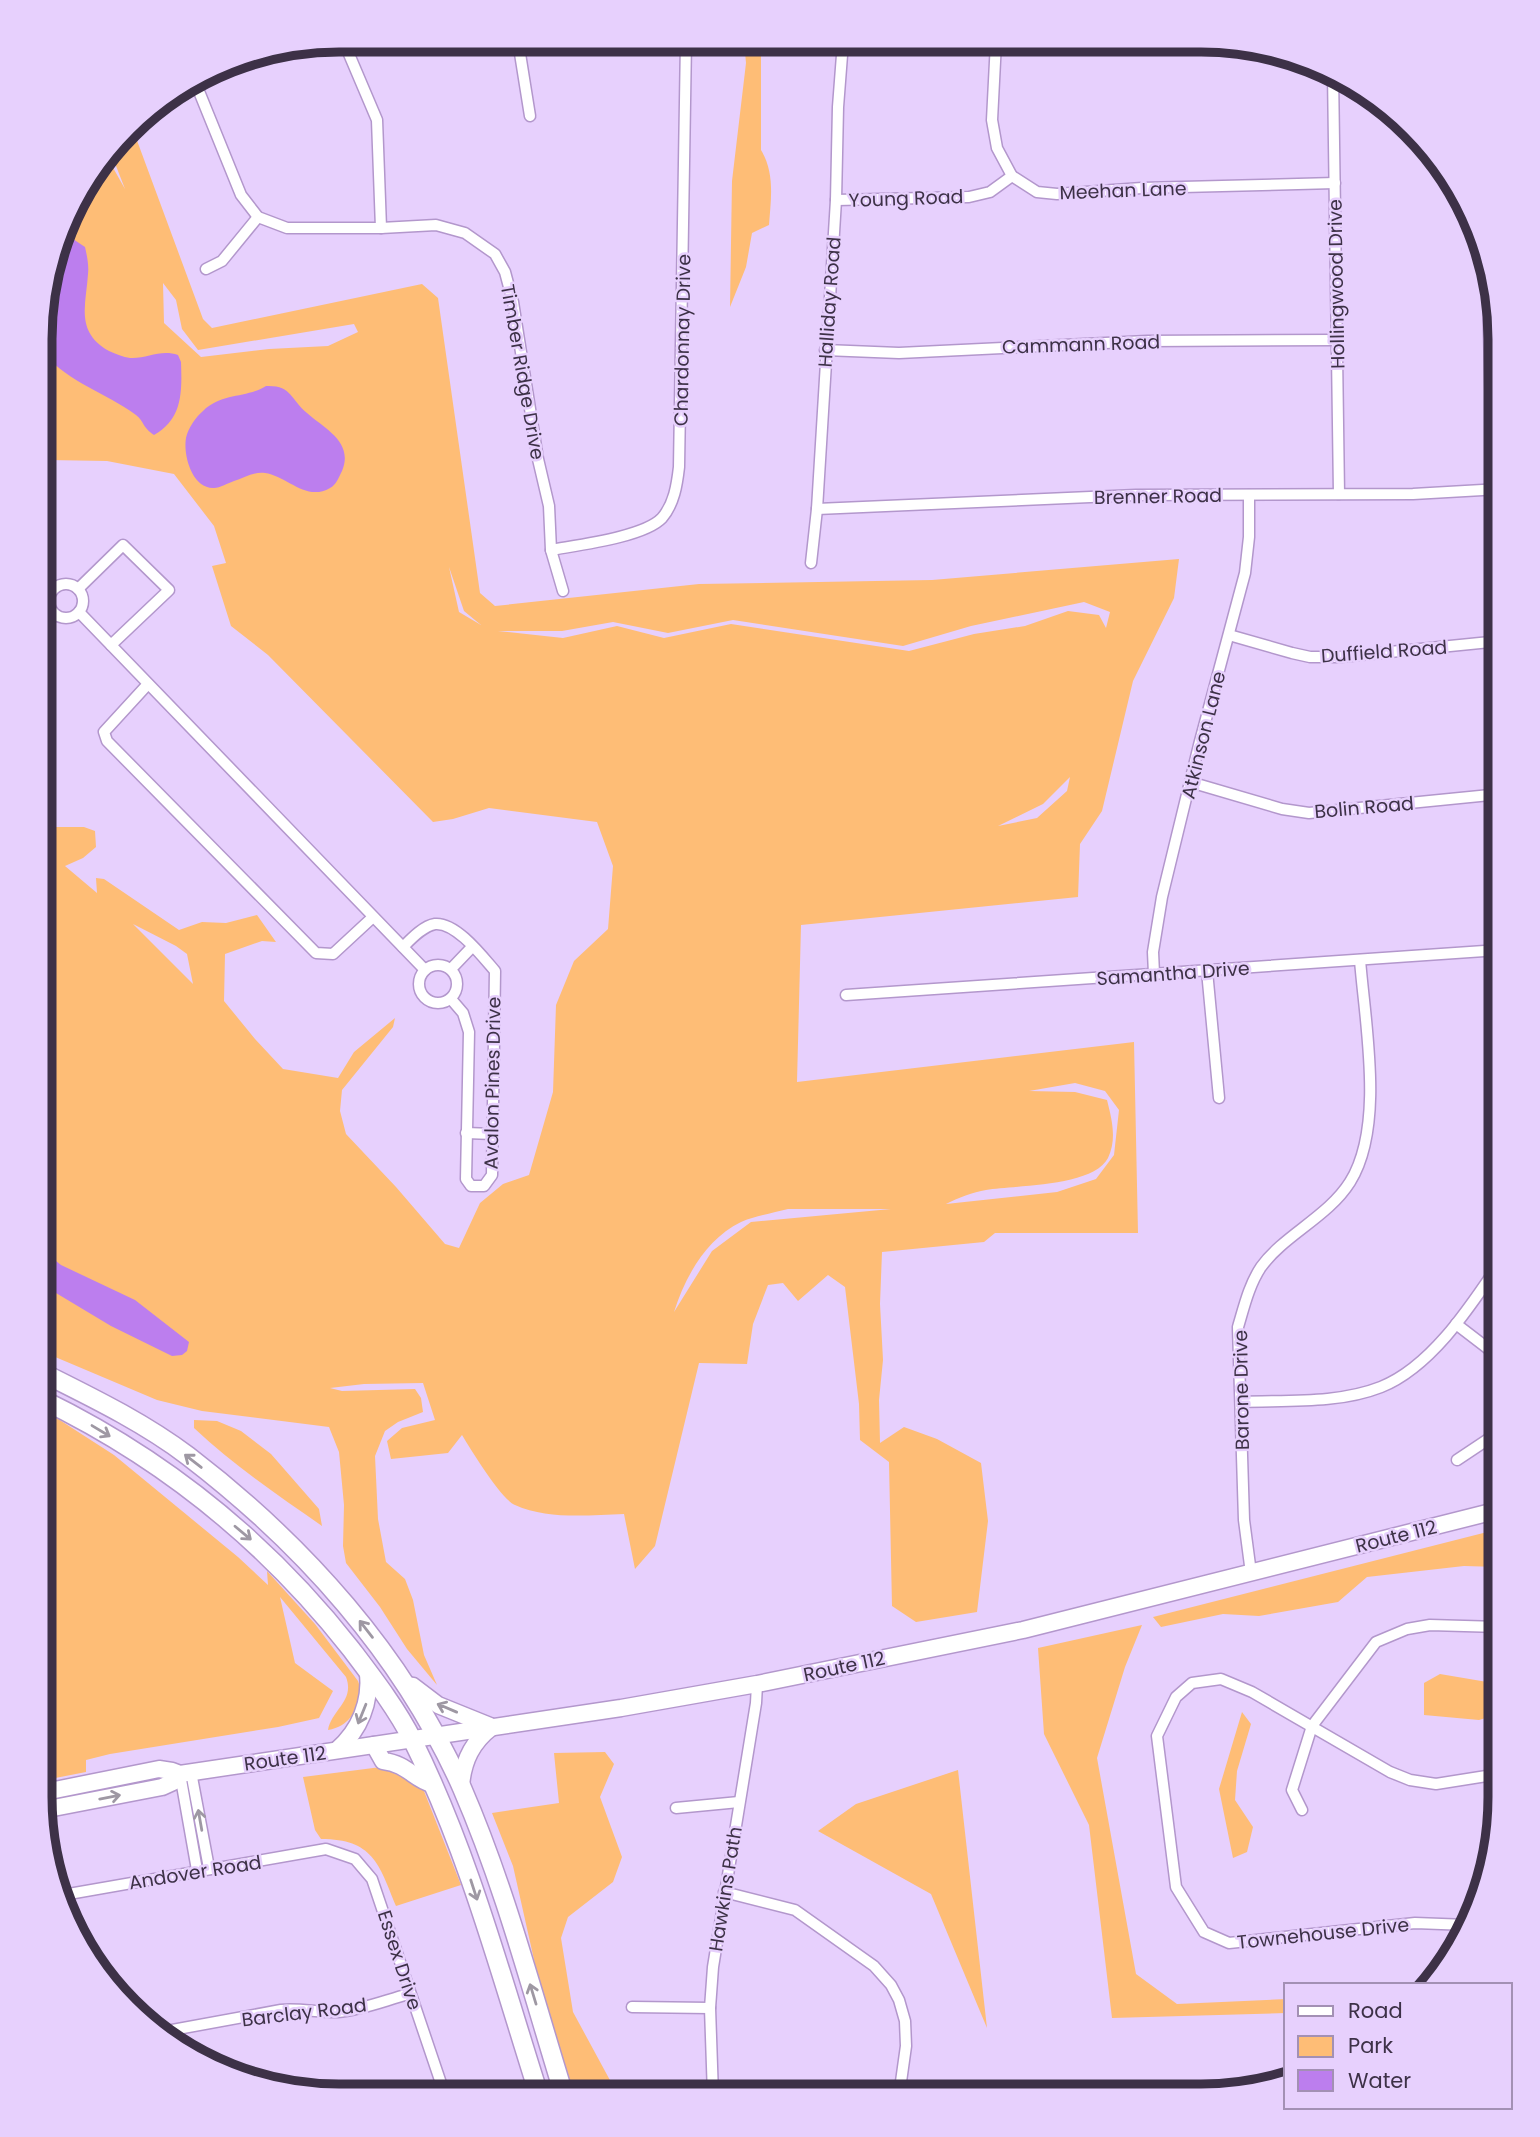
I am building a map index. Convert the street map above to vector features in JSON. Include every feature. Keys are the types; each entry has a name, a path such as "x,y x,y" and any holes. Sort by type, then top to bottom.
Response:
{"highway":[{"path":"52,1378 125,1415 187,1455 294,1548 367,1630 405,1685 461,1786 495,1872 561,2084"},
{"path":"52,1405 148,1460 190,1489 251,1539 293,1582 368,1672 412,1739 432,1784 471,1881 536,2084"},
{"path":"148,1460 161,1439"}],"main road":[{"name":"Route 112","path":"52,1791 159,1769 185,1773 634,1706 757,1684 1023,1630 1488,1513"},
{"path":"337,1750 352,1734 363,1715 368,1694 368,1672"},
{"path":"405,1685 413,1686 439,1705 492,1727 479,1738 469,1752 463,1766 461,1786"},
{"path":"374,1745 383,1760 405,1767 422,1781 432,1784"},
{"name":"Route 112","path":"53,1808 162,1787 185,1773"}],"street":[{"path":"348,52 377,120 381,228"},
{"path":"520,52 530,116"},
{"name":"Chardonnay Drive","path":"551,550 625,537 661,520 675,494 679,467 686,52"},
{"name":"Halliday Road","path":"811,563 817,509 836,200 842,52"},
{"path":"995,52 992,120 997,148 1012,176"},
{"name":"Hollingwood Drive","path":"1333,85 1339,494"},
{"path":"199,90 241,195 258,217 222,261 206,269"},
{"name":"Young Road","path":"836,200 969,197 990,192 1012,176"},
{"name":"Meehan Lane","path":"1012,176 1037,192 1057,194 1142,188 1335,183"},
{"name":"Timber Ridge Drive","path":"258,217 287,228 436,225 465,233 495,254 513,302 538,458 549,506 551,550 563,591"},
{"name":"Cammann Road","path":"825,350 899,353 1147,341 1337,340"},
{"name":"Brenner Road","path":"817,509 1136,495 1413,494 1488,489"},
{"name":"Atkinson Lane","path":"1154,974 1153,952 1157,922 1190,782 1245,573 1249,537 1249,495"},
{"path":"78,589 123,545 169,590 111,645"},
{"path":"52,598 58,586 69,584 78,589 83,603 76,616 65,618 55,615 52,609"},
{"path":"79,612 425,970"},
{"path":"52,618 55,615"},
{"name":"Duffield Road","path":"1229,635 1292,653 1340,657 1488,642"},
{"path":"148,684 104,732 107,741 316,953 333,954 373,917"},
{"name":"Bolin Road","path":"1190,782 1282,809 1310,813 1488,795"},
{"name":"Avalon Pines Drive","path":"403,947 415,935 434,924 453,928 495,971 492,1175 484,1186 471,1186 466,1179 469,1032 463,1013 451,999"},
{"path":"451,969 472,947"},
{"name":"Samantha Drive","path":"846,995 1488,951"},
{"name":"Barone Drive","path":"1251,1573 1244,1520 1238,1327 1246,1298 1262,1267 1332,1205 1350,1182 1362,1159 1369,1130 1371,1099 1360,960"},
{"path":"442,965 451,969 456,976 457,986 451,999 438,1003 430,1002 419,988 419,980 425,970 442,965"},
{"path":"1207,971 1219,1098"},
{"path":"466,1133 493,1134"},
{"path":"1241,1402 1323,1399 1382,1387 1432,1351 1457,1324 1488,1280"},
{"path":"1457,1324 1488,1348"},
{"path":"1457,1460 1488,1439"},
{"path":"1302,1810 1292,1790 1312,1726 1376,1642 1407,1629 1430,1625 1488,1627"},
{"name":"Townehouse Drive","path":"1458,1925 1415,1923 1229,1943 1204,1932 1176,1887 1157,1736 1176,1697 1192,1684 1221,1679 1252,1692 1390,1772 1410,1780 1436,1783 1488,1776"},
{"name":"Hawkins Path","path":"713,2084 710,2008 713,1966 757,1684"},
{"path":"185,1773 209,1868"},
{"path":"185,1773 197,1870"},
{"path":"676,1808 739,1802"},
{"name":"Andover Road","path":"69,1894 326,1849"},
{"name":"Essex Drive","path":"326,1849 355,1859 365,1867 372,1879 441,2084"},
{"path":"724,1892 795,1910 874,1966 891,1984 905,2021 906,2046 901,2084"},
{"name":"Barclay Road","path":"173,2031 290,2009 334,2012 353,2010 410,1994"},
{"path":"632,2007 710,2008"}],"green space":[{"path":"745,52 761,52 761,150 770,177 771,206 769,225 752,233 746,267 730,307 732,181"},
{"path":"136,138 203,319 212,328 422,284 438,298 480,593 495,606 699,584 932,580 1179,559 1174,598 1133,681 1102,811 1080,844 1078,897 801,925 797,1082 1134,1042 1138,1233 995,1233 984,1242 882,1252 880,1304 883,1360 879,1400 880,1443 904,1427 937,1439 981,1463 988,1521 977,1612 916,1622 892,1606 889,1462 860,1440 859,1404 845,1287 828,1275 798,1301 783,1283 768,1285 753,1324 747,1364 699,1363 655,1546 635,1569 624,1514 555,1515 515,1505 494,1484 462,1435 448,1453 391,1459 387,1441 402,1428 435,1420 423,1383 364,1384 330,1388 342,1391 415,1389 421,1398 423,1412 398,1422 385,1431 375,1456 378,1519 386,1562 405,1579 413,1600 424,1655 437,1685 407,1649 380,1607 346,1563 339,1452 329,1427 202,1411 157,1400 52,1356 52,827 84,827 95,831 96,847 83,858 65,866 97,893 96,878 104,879 179,930 202,922 226,923 257,915 276,942 262,941 225,954 224,1001 283,1069 338,1078 354,1052 395,1018 393,1027 342,1090 340,1111 346,1134 445,1244 459,1248 480,1203 503,1184 529,1175 553,1092 556,1005 574,961 608,929 613,866 597,822 489,808 433,822 268,655 231,626 212,566 226,563 214,526 174,474 107,461 52,460 52,340 62,265 82,213 112,165 125,189 114,162","holes":["163,283 176,300 182,329 198,350 354,324 358,332 328,346 269,349 201,357 164,323","449,567 464,611 481,625 459,612","1084,602 1110,612 1106,628 1099,615 1068,611 1025,626 974,634 909,651 731,624 664,638 617,626 563,638 498,631 562,631 613,622 668,633 733,620 903,646 971,626","1070,777 1067,791 1037,818 998,826 1043,804","133,924 187,954 193,984","1075,1083 1105,1091 1119,1110 1114,1155 1096,1179 1057,1192 946,1204 981,1191 1070,1180 1087,1175 1108,1158 1113,1137 1107,1100 1075,1092 1029,1091","788,1209 891,1209 751,1222 712,1251 674,1312 698,1260 717,1238 741,1222"]},
{"path":"52,1415 114,1455 268,1585 267,1571 315,1624 358,1681 362,1693 347,1722 328,1730 348,1692 346,1677 280,1597 295,1663 333,1691 319,1718 110,1754 86,1760 86,1772 52,1779"},
{"path":"194,1420 217,1421 241,1431 271,1454 319,1509 322,1526 224,1455 194,1428"},
{"path":"1488,1532 1488,1567 1464,1566 1367,1577 1338,1602 1259,1616 1223,1614 1161,1627 1153,1617"},
{"path":"1142,1625 1125,1667 1097,1758 1136,1974 1177,2004 1284,1999 1284,2013 1112,2018 1089,1825 1044,1734 1038,1648"},
{"path":"1440,1674 1488,1682 1488,1717 1479,1720 1424,1715 1424,1683"},
{"path":"1242,1712 1251,1724 1237,1771 1235,1800 1253,1827 1247,1852 1233,1858 1219,1789"},
{"path":"605,1752 614,1764 600,1797 622,1857 613,1882 568,1917 561,1938 573,2012 612,2084 571,2084 546,2013 513,1866 492,1813 559,1803 554,1753"},
{"path":"381,1767 422,1786 461,1885 396,1906 379,1866 372,1857 352,1844 321,1839 315,1830 303,1777"},
{"path":"958,1770 987,2028 931,1894 818,1831 856,1804"}],"water":[{"path":"71,238 85,247 88,260 85,317 91,335 109,351 130,358 165,353 178,355 181,362 181,394 176,413 164,428 154,435 136,415 54,364 52,340 55,302 62,265"},
{"path":"266,386 286,390 301,408 341,444 345,461 340,476 332,487 313,492 273,475 261,473 214,488 206,487 195,477 188,462 185,445 187,434 195,420 218,401"},
{"path":"52,1258 61,1265 135,1300 189,1342 187,1351 182,1355 172,1356 111,1326 52,1291"}]}
